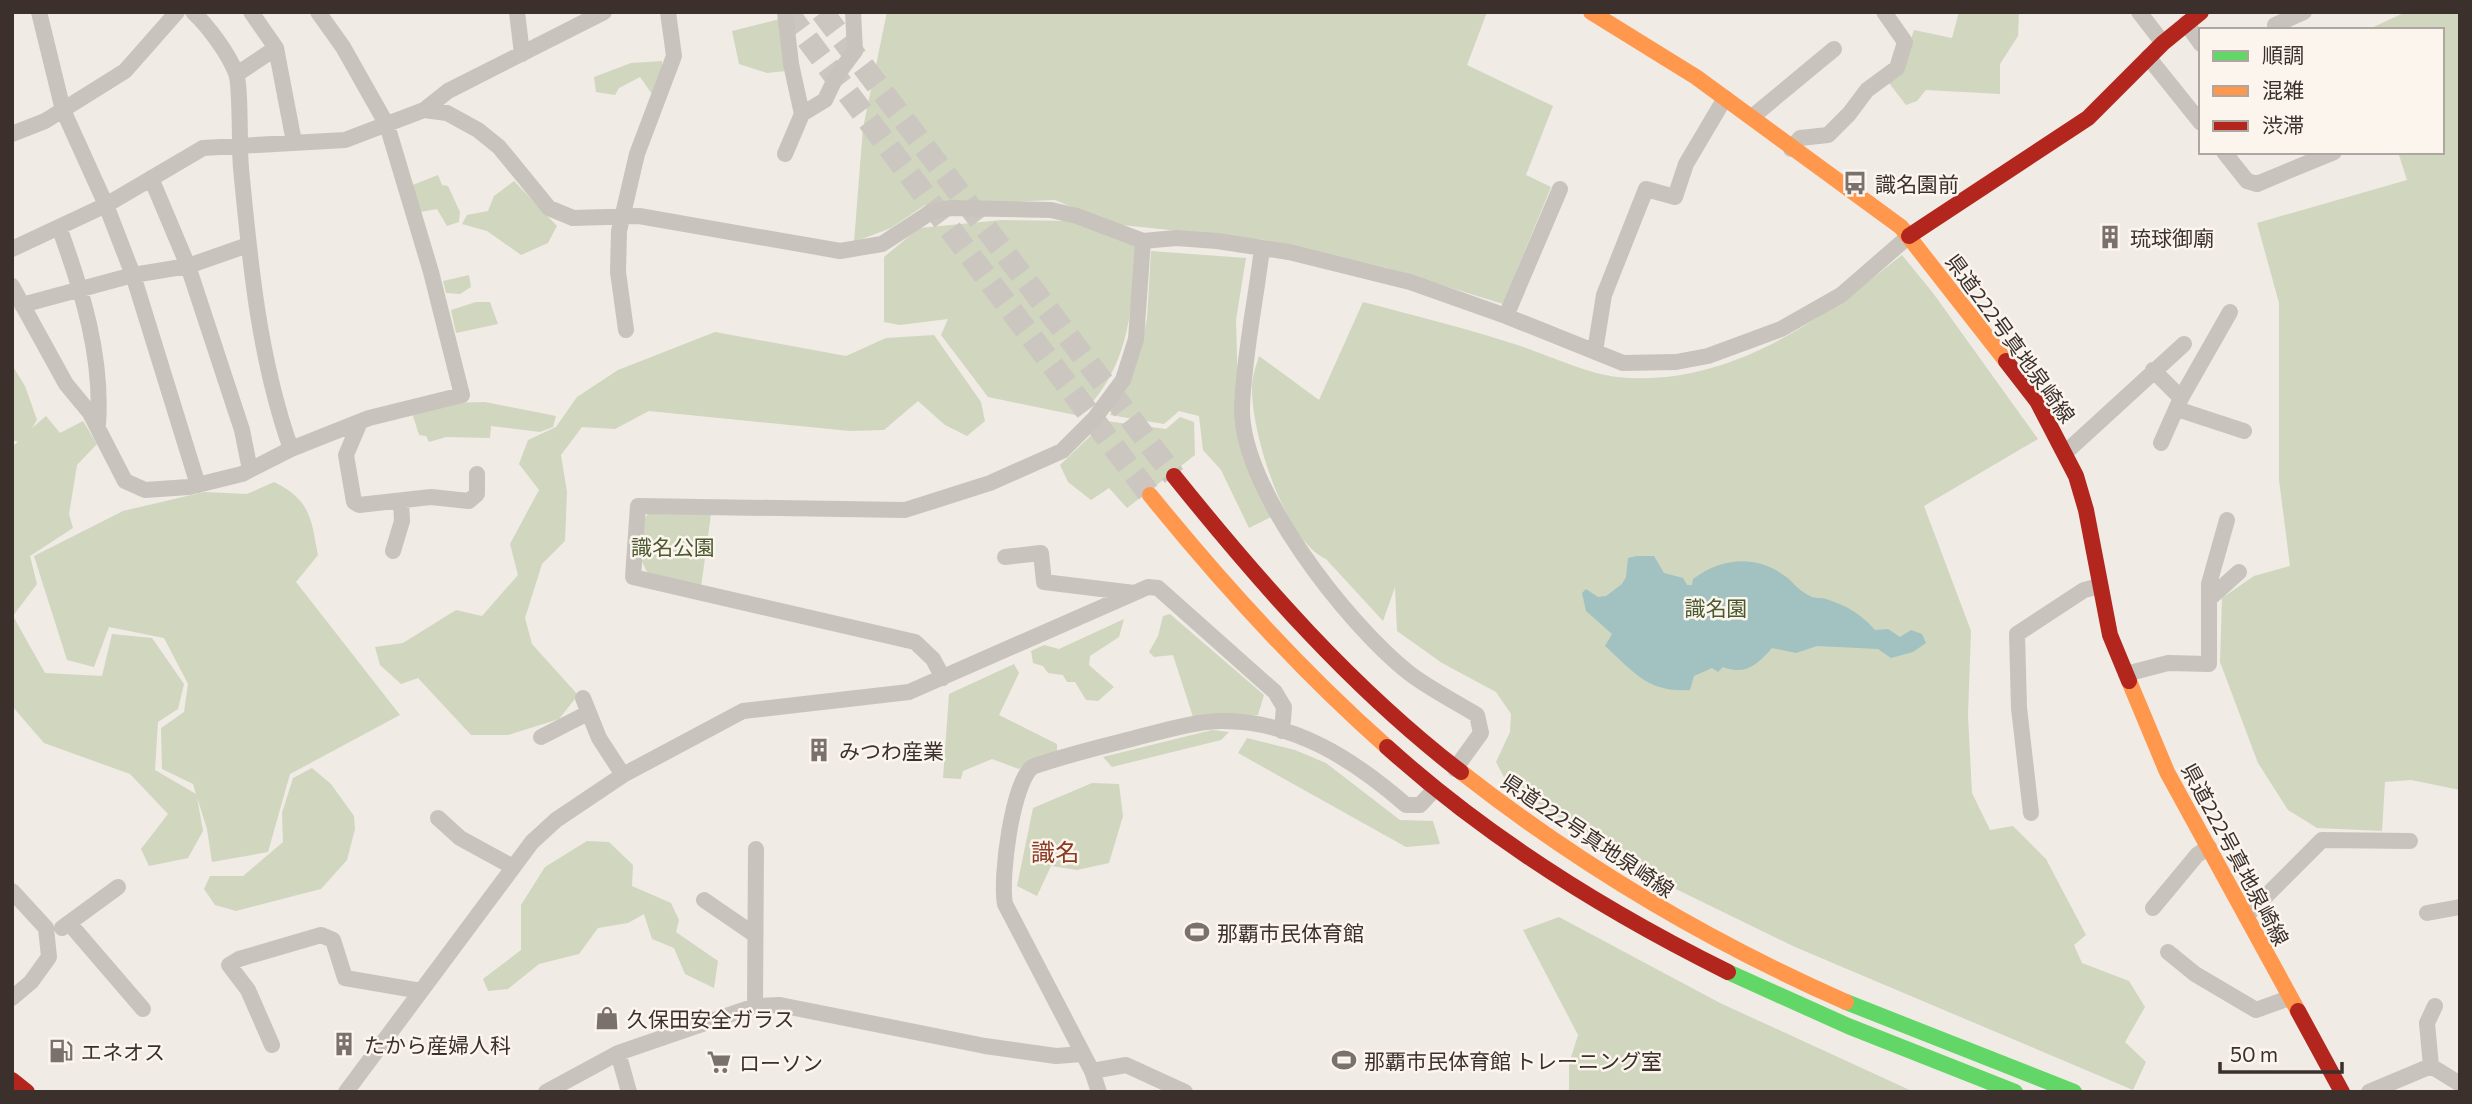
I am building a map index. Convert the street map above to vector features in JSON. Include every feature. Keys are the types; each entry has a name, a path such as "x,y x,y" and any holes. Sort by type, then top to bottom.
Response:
{"main road":[{"name":"県道222号真地泉崎線","path":"1591,12 1672,61 1726,98 1909,236 2037,401 2066,452 2086,510 2110,635 2167,772 2342,1092"},
{"path":"1909,236 2062,138 2088,118 2148,57 2201,12"},
{"name":"県道222号真地泉崎線","path":"1174,476 1253,575 1301,627 1397,721 1455,769 1552,842 1653,906 1765,964 1881,1016 2074,1092"},
{"path":"1150,495 1237,602 1317,685 1435,789 1539,865 1624,917 1749,983 1842,1025 2015,1092"},
{"path":"12,1080 27,1092"}],"street":[{"path":"39,12 63,110 106,205 133,275 198,485"},
{"path":"12,134 63,110 125,71 177,12"},
{"path":"193,12 237,74 239,144 248,245 261,338 278,415 291,449"},
{"path":"251,12 276,48 294,142"},
{"path":"12,286 66,384 90,412 125,481 145,490 198,485 250,470 291,449 360,422 461,395 431,272 387,125 344,47 318,12"},
{"path":"517,12 522,54"},
{"path":"12,249 106,205 203,148 345,140 387,125 424,110 448,91 604,12"},
{"path":"626,330 618,272 622,217 637,154 674,56 668,12"},
{"path":"785,12 791,64 802,114 785,154"},
{"path":"802,114 825,100 837,75 855,51 853,12"},
{"path":"1791,149 1800,138 1828,135 1849,114 1867,90 1897,68 1905,43 1884,12"},
{"path":"2138,12 2163,43"},
{"path":"2275,25 2304,12"},
{"path":"2186,23 2199,41"},
{"path":"237,74 276,48"},
{"path":"1752,117 1834,49"},
{"path":"2148,57 2199,121"},
{"path":"1595,351 1604,295 1646,189 1675,197 1686,164 1726,98"},
{"path":"424,110 447,113 478,130 499,146 550,208 573,218 639,216 840,251 882,244 931,212 950,208 1051,210 1077,216 1143,241 1176,238 1262,248 1410,282 1506,316 1623,363 1648,364 1708,356 1746,344 1841,295 1909,236"},
{"path":"2226,154 2247,181 2257,184 2329,154"},
{"path":"151,178 188,266 242,430 250,470"},
{"path":"1506,316 1560,189"},
{"path":"58,227 82,289 100,390 98,427"},
{"path":"943,678 933,659 915,642 633,577 638,506 905,510 990,483 1062,451 1094,419 1123,380 1136,339 1143,241"},
{"path":"22,304 133,275 188,266 248,245"},
{"path":"1262,248 1242,408 1252,463 1278,516 1357,624 1409,672 1477,715 1481,733 1455,769"},
{"path":"2161,443 2179,404 2231,312"},
{"path":"2066,452 2184,344"},
{"path":"2153,370 2179,404 2244,431"},
{"path":"360,422 346,455 355,502 359,505 431,497 469,501 477,494 477,474"},
{"path":"393,551 402,521 401,500"},
{"path":"2126,674 2168,663 2209,664 2209,584 2227,520"},
{"path":"1005,557 1041,553 1044,582 1134,593"},
{"path":"2209,598 2239,572"},
{"path":"2031,813 2019,708 2017,634 2034,620 2084,590 2100,586"},
{"path":"346,1092 532,842 556,820 623,775 743,711 909,692 1148,587 1158,588 1275,692 1284,707 1282,731"},
{"path":"541,737 585,706 599,738 623,775"},
{"path":"1099,1092 1092,1071 1013,921 1004,896 1003,876 1024,776 1032,767 1203,723 1238,722 1282,731 1338,753 1369,774 1406,806 1420,805 1435,789"},
{"path":"438,818 460,838 513,867"},
{"path":"2246,916 2322,840 2410,841"},
{"path":"2153,908 2197,855 2209,847"},
{"path":"755,1006 756,849"},
{"path":"49,937 118,887"},
{"path":"12,891 46,928 49,937 49,957 31,982 12,998"},
{"path":"704,900 755,935"},
{"path":"2427,914 2460,907"},
{"path":"69,923 144,1009"},
{"path":"272,1045 248,990 229,965 239,960 321,935 332,940 345,978 421,991"},
{"path":"2168,952 2195,974 2256,1010 2289,998"},
{"path":"547,1092 618,1053 755,1006 780,1005 997,1048 1056,1056 1083,1054"},
{"path":"2431,1066 2427,1023 2435,1006"},
{"path":"618,1053 629,1092"},
{"path":"1092,1071 1126,1065 1185,1092"},
{"path":"2431,1066 2460,1084"},
{"path":"2369,1092 2431,1066"}],"green space":[{"path":"887,12 1487,12 1467,65 1553,106 1526,175 1551,187 1503,304 1384,267 1265,240 1112,224 1055,200 925,205 891,228 854,242 863,128"},
{"path":"1959,12 2019,12 2018,36 2000,64 2000,94 1926,90 1917,101 1906,105 1889,83 1903,64 1914,30 1952,38"},
{"path":"2406,12 2460,12 2460,790 2411,780 2385,782 2382,831 2317,828 2288,810 2258,763 2220,662 2222,598 2254,576 2290,566 2279,480 2279,303 2257,223 2407,180 2399,154 2444,154 2444,28 2371,28"},
{"path":"780,19 786,71 767,73 739,64 732,31"},
{"path":"662,61 663,70 652,94 640,77 619,88 615,95 596,92 594,77 631,63"},
{"path":"438,175 442,185 448,186 460,212 459,222 447,226 437,209 420,212 410,186"},
{"path":"514,181 557,226 548,243 521,255 487,231 462,224 467,215 488,211 494,196"},
{"path":"1002,220 1075,221 1138,246 1130,316 1119,358 1097,397 1080,416 988,397 941,335 948,319 900,325 884,322 884,257 919,228"},
{"path":"1151,251 1246,258 1236,320 1238,391 1273,516 1249,528 1221,470 1203,450 1199,416 1179,411 1164,424 1110,415 1138,358 1147,319"},
{"name":"識名園","path":"1902,255 1933,293 2038,439 1924,506 1971,631 1968,715 1972,793 1990,830 2013,826 2046,859 2086,935 2074,945 2082,963 2129,981 2145,1007 2125,1042 2146,1062 2133,1090 1795,947 1643,873 1507,783 1496,762 1510,732 1511,714 1496,692 1442,663 1397,631 1395,587 1383,621 1326,559 1311,548 1284,508 1264,456 1253,407 1252,387 1259,356 1319,400 1363,302 1493,337 1605,375 1658,378 1697,372 1735,360 1771,344 1839,303"},
{"path":"469,275 471,287 460,294 446,293 443,281"},
{"path":"476,302 490,302 498,324 456,333 451,310"},
{"path":"715,332 846,356 886,338 934,335 981,402 985,421 967,436 945,425 918,401 884,430 850,431 649,411 615,429 582,427 561,455 567,492 565,541 542,564 525,618 532,644 578,695 559,719 508,735 471,735 418,678 401,684 380,665 375,647 403,643 456,610 482,616 518,575 510,544 539,490 519,464 528,440 556,427 577,397 618,370"},
{"path":"12,365 25,386 37,420 32,428 46,416 60,433 83,421 97,444 77,465 69,514 73,528 30,556 37,584 13,616 45,673 102,676 112,634 152,638 184,684 178,709 158,722 155,770 196,794 193,784 162,769 161,728 184,712 188,684 164,638 109,627 94,667 67,660 34,556 123,511 204,492 247,494 274,482 296,496 307,512 318,555 296,582 400,715 290,774 268,852 212,862 207,829 197,797 203,831 188,858 149,866 141,849 168,814 130,774 44,743 12,706 12,443 14,445 18,442 12,440"},
{"path":"485,402 556,416 553,427 540,432 491,426 490,438 446,437 429,442 426,436 419,435 412,413 447,403"},
{"path":"1180,417 1194,422 1195,455 1127,508 1109,488 1091,500 1068,482 1060,465 1106,421 1166,429"},
{"name":"識名公園","path":"651,510 711,514 701,587 649,575 639,551 639,534"},
{"path":"1170,614 1264,695 1258,715 1193,717 1173,655 1154,657 1149,652 1158,636 1163,616"},
{"path":"1124,619 1119,637 1090,656 1089,665 1114,687 1098,701 1086,700 1075,682 1067,682 1063,675 1048,673 1043,666 1033,663 1031,651 1044,645 1059,649"},
{"path":"1014,664 1019,673 999,715 1057,744 1057,753 1028,762 1019,769 992,759 963,771 961,779 943,778 949,694"},
{"path":"1212,730 1229,732 1221,740 1112,767 1103,757"},
{"path":"1247,738 1295,750 1326,763 1400,820 1433,821 1440,844 1406,847 1238,753"},
{"path":"312,768 331,784 354,816 355,829 347,860 321,889 236,911 215,905 204,889 210,876 243,876 283,842 282,813 293,778"},
{"path":"1092,783 1119,784 1123,816 1109,863 1077,870 1051,866 1037,896 1017,886 1033,808"},
{"path":"587,841 609,842 633,865 632,886 671,903 679,920 676,932 718,961 714,988 685,974 674,948 652,939 644,914 628,923 598,928 579,954 539,964 508,989 488,991 483,979 521,950 521,905 545,867"},
{"path":"1559,917 1720,1003 1914,1092 1569,1092 1569,1064 1578,1035 1523,930"}],"water":[{"path":"1654,556 1664,573 1683,578 1687,585 1692,585 1693,579 1716,566 1741,561 1765,565 1810,596 1833,601 1853,611 1875,630 1888,629 1900,637 1911,630 1922,634 1926,643 1913,652 1891,658 1878,649 1817,646 1796,653 1772,648 1751,667 1738,670 1723,667 1718,672 1712,668 1694,676 1690,690 1663,688 1643,679 1605,646 1612,634 1586,611 1582,593 1586,589 1598,597 1606,596 1622,584 1626,577 1628,558"}],"tunnel":[{"path":"787,12 1150,495"},
{"path":"822,12 1174,476"}],"traffic: fast":[{"path":"1728,972 1848,1026 2015,1092"},
{"path":"1846,1002 2074,1092"}],"traffic: slow":[{"path":"1591,12 1696,77 1901,227 2006,361"},
{"path":"1150,495 1263,626 1387,747"},
{"path":"2129,681 2167,772 2298,1011"},
{"path":"1461,772 1552,839 1646,899 1744,954 1846,1002"}],"traffic: jam":[{"path":"1909,236 2088,118 2163,43 2201,12"},
{"path":"2006,361 2037,401 2076,476 2086,510 2110,635 2129,681"},
{"path":"1174,476 1240,556 1309,633 1382,705 1461,772"},
{"path":"1387,747 1426,781 1507,843 1637,924 1728,972"},
{"path":"2298,1011 2342,1092"},
{"path":"12,1080 27,1092"}],"place":[{"name":"識名園前","path":"1855,183"},
{"name":"琉球御廟","path":"2110,237"},
{"name":"みつわ産業","path":"819,750"},
{"name":"那覇市民体育館","path":"1197,932"},
{"name":"久保田安全ガラス","path":"607,1018"},
{"name":"たから産婦人科","path":"344,1044"},
{"name":"エネオス","path":"61,1051"},
{"name":"那覇市民体育館 トレーニング室","path":"1344,1060"},
{"name":"ローソン","path":"719,1062"}],"district":[{"name":"識名","path":"1055,851"}]}
